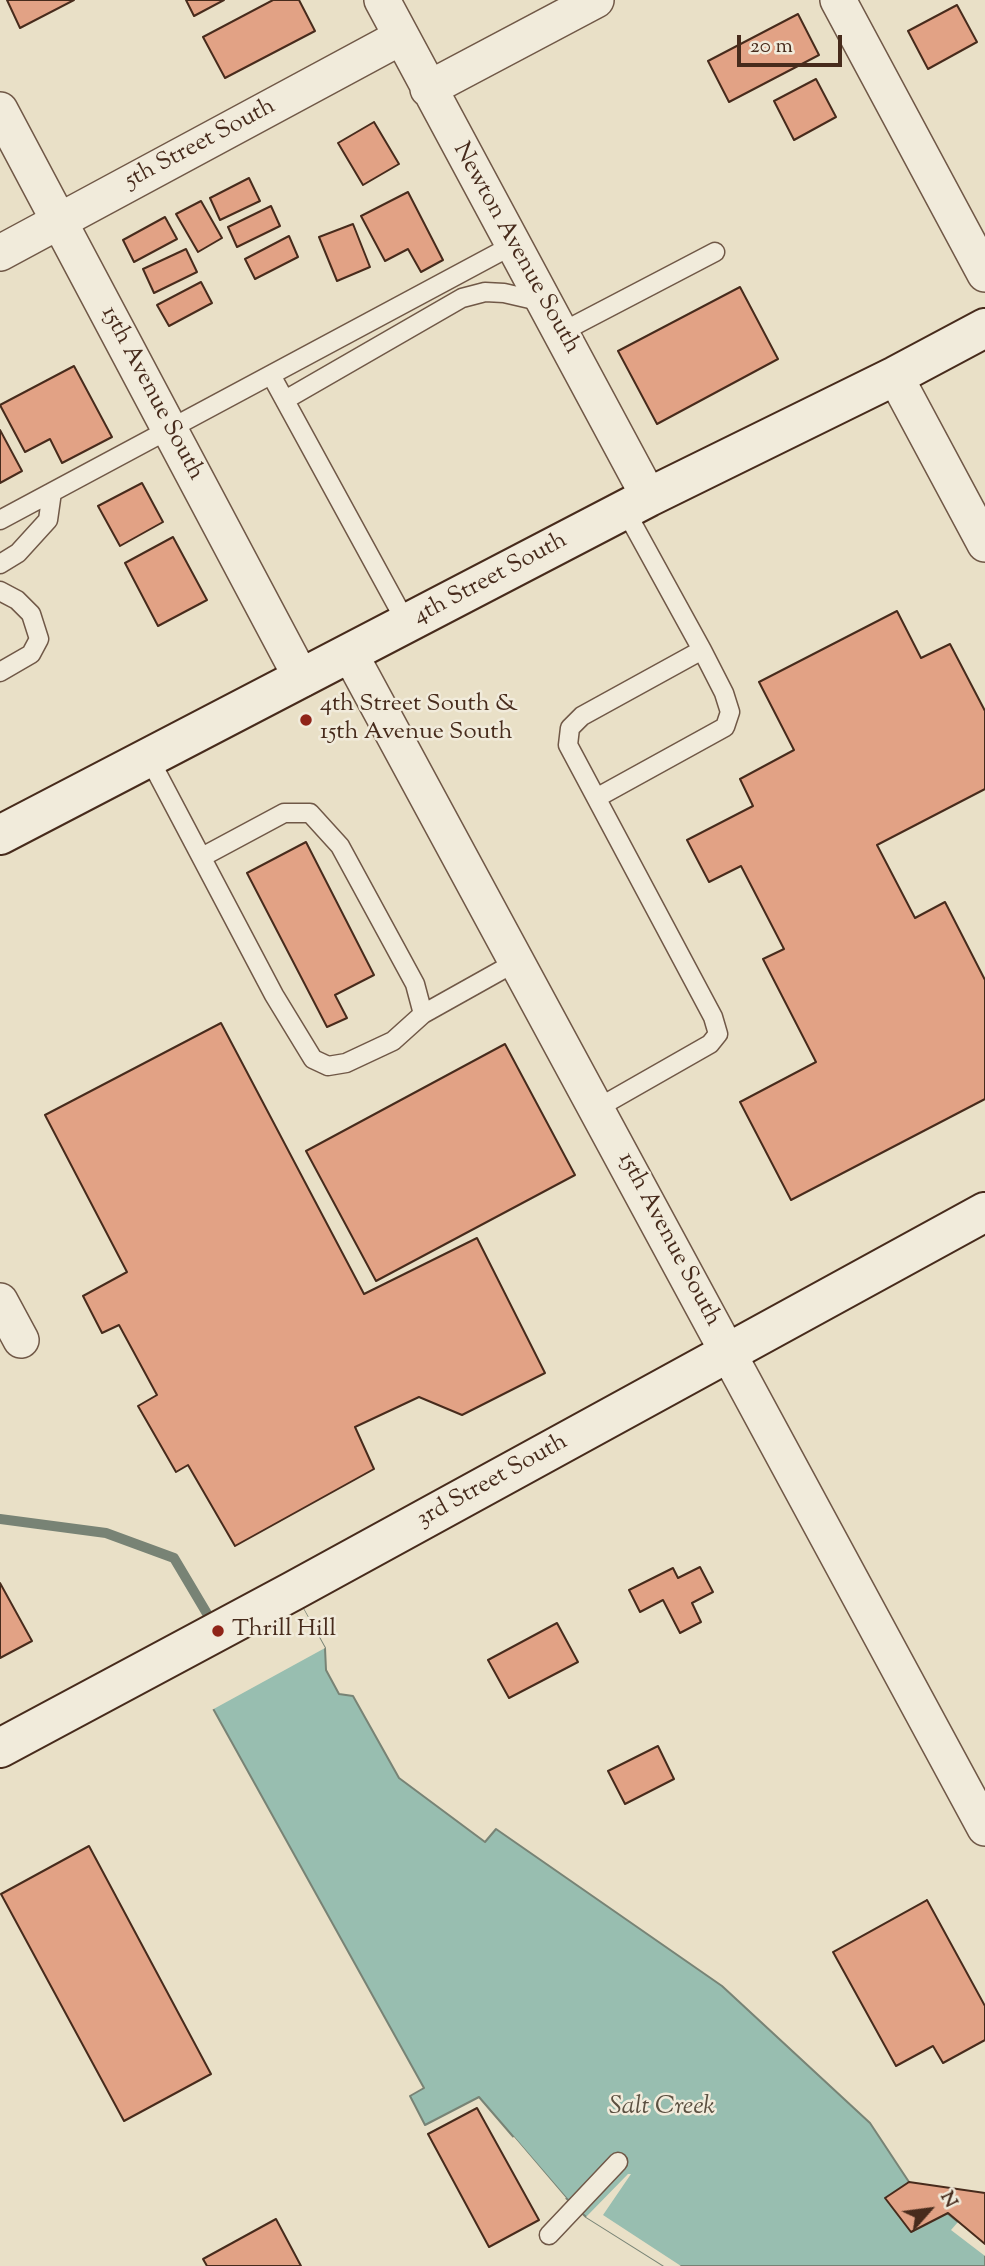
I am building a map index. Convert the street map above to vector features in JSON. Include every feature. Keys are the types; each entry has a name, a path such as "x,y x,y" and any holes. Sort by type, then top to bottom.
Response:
{"street":[{"name":"Newton Avenue South","path":"382,0 560,333 637,504"},
{"path":"428,89 596,0"},
{"path":"838,0 985,274"},
{"name":"5th Street South","path":"0,253 401,37"},
{"name":"15th Avenue South","path":"0,110 302,679"},
{"name":"4th Street South","path":"0,835 637,504 895,376 985,328"},
{"path":"895,376 985,544"},
{"name":"15th Avenue South","path":"350,653 985,1828"},
{"name":"3rd Street South","path":"0,1748 293,1591 985,1212"},
{"path":"0,1301 21,1340"}],"lane":[{"path":"0,520 513,245"},
{"path":"560,333 715,252"},
{"path":"285,400 462,299 485,292 504,293 544,302"},
{"path":"271,375 407,624"},
{"path":"0,564 18,553 48,520 52,492"},
{"path":"598,797 725,727 730,712 724,693 637,504"},
{"path":"0,591 17,600 31,614 39,639 31,654 0,672"},
{"path":"596,1109 710,1044 718,1034 713,1017 568,745 570,728 582,716 702,650"},
{"path":"149,758 274,995 313,1059 328,1066 346,1063 393,1041 423,1014 516,961"},
{"path":"202,857 284,813 310,813 340,846 415,984 423,1014"},
{"path":"549,2235 618,2162"}],"water":[{"name":"Salt Creek","path":"293,1591 325,1648 326,1670 339,1694 353,1696 399,1778 485,1842 496,1829 722,1986 870,2123 909,2182 985,2244 985,2266 664,2266 586,2217 566,2198 479,2097 425,2125 410,2096 424,2088 181,1651"}],"pier":[{"path":"292,1588 325,1648 210,1711 178,1652"},
{"path":"514,2137 566,2198 563,2200 510,2139"},
{"path":"631,2174 603,2215 681,2266 664,2266 586,2217"},
{"path":"958,2222 985,2244 985,2256 951,2230"}],"building":[{"path":"7,0 74,0 20,28"},
{"path":"186,0 224,0 194,16"},
{"path":"273,0 299,0 315,31 225,78 203,37"},
{"path":"957,5 977,42 928,69 908,31"},
{"path":"798,14 819,55 729,102 708,61"},
{"path":"816,79 836,117 794,140 774,101"},
{"path":"374,122 399,164 363,185 338,143"},
{"path":"249,178 260,201 220,220 210,198"},
{"path":"408,192 443,260 421,272 408,249 385,261 361,216"},
{"path":"201,201 222,238 198,252 176,214"},
{"path":"271,206 280,226 237,247 228,227"},
{"path":"165,217 177,239 134,262 123,240"},
{"path":"353,224 370,267 337,281 319,237"},
{"path":"289,236 298,257 255,279 245,259"},
{"path":"186,249 197,272 154,293 143,269"},
{"path":"201,282 212,303 169,326 157,305"},
{"path":"740,287 778,359 657,424 618,351"},
{"path":"74,366 112,437 62,463 50,439 25,452 0,405"},
{"path":"0,430 22,471 0,483"},
{"path":"142,483 163,522 120,546 98,506"},
{"path":"173,537 207,600 158,626 125,563"},
{"path":"897,611 921,658 950,644 985,711 985,789 877,845 915,918 945,902 985,980 985,1099 791,1200 740,1102 816,1062 763,959 784,949 741,866 709,882 687,840 753,806 740,779 794,750 759,682"},
{"path":"306,842 374,975 335,995 347,1018 327,1027 247,873"},
{"path":"221,1023 364,1294 477,1238 545,1373 462,1415 419,1397 355,1427 374,1469 235,1546 188,1465 176,1472 138,1406 157,1395 119,1325 102,1333 83,1296 127,1272 45,1115"},
{"path":"505,1044 575,1175 376,1281 306,1151"},
{"path":"700,1567 713,1592 692,1603 701,1622 680,1633 663,1600 640,1612 629,1590 673,1568 678,1578"},
{"path":"0,1583 32,1641 0,1658"},
{"path":"557,1623 578,1662 509,1698 488,1660"},
{"path":"658,1746 674,1779 625,1804 608,1771"},
{"path":"89,1846 211,2074 124,2121 1,1894"},
{"path":"927,1900 985,2006 985,2040 943,2063 933,2046 896,2066 833,1952"},
{"path":"477,2108 539,2220 489,2247 428,2134"},
{"path":"909,2182 985,2193 985,2244 948,2213 911,2232 885,2198"},
{"path":"276,2219 301,2266 207,2266 203,2259"}],"waterway":[{"path":"0,1519 106,1533 174,1558 215,1627"}],"place":[{"name":"4th Street South & 15th Avenue South","path":"306,720"},
{"name":"Thrill Hill","path":"218,1631"}]}
